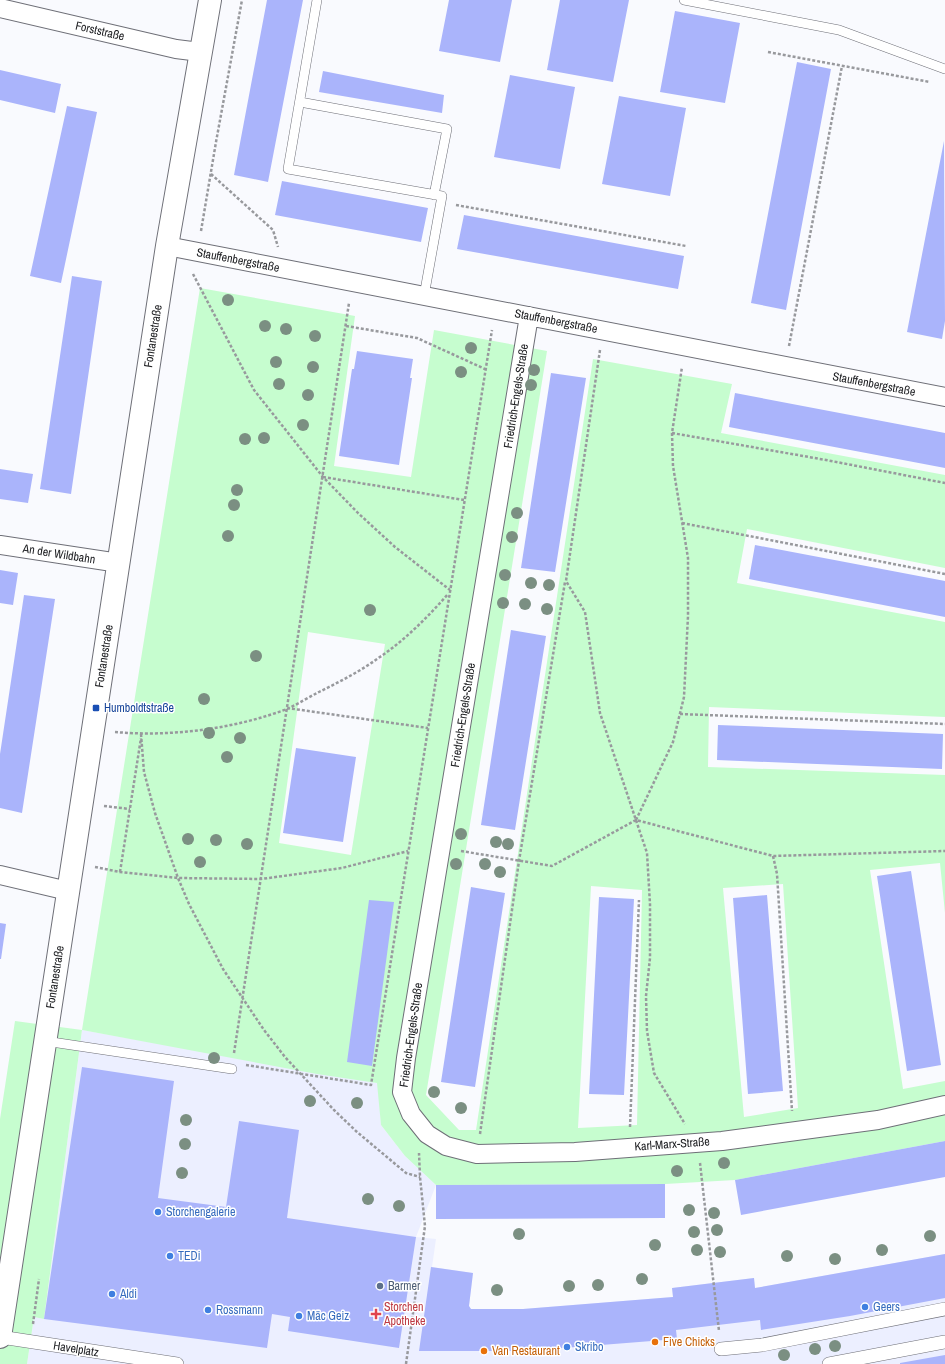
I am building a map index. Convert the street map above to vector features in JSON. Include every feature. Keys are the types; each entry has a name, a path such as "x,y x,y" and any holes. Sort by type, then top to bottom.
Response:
{"street":[{"name":"Fontanestraße","path":"0,1337 7,1246 45,1041 167,246 210,0"},
{"name":"Forststraße","path":"0,8 176,49 200,52"},
{"name":"Stauffenbergstraße","path":"167,246 945,397"},
{"name":"Friedrich-Engels-Straße","path":"411,1114 402,1092 408,1050 529,316"},
{"name":"An der Wildbahn","path":"0,545 118,563"},
{"path":"0,875 68,891"},
{"name":"Karl-Marx-Straße","path":"411,1114 427,1134 446,1146 477,1154 575,1152 722,1141 878,1120 945,1106"},
{"path":"722,1349 762,1344 945,1309"},
{"name":"Havelplatz","path":"0,1337 177,1364"},
{"path":"829,1364 945,1342"}],"lane":[{"path":"317,0 288,169 442,196 424,296"},
{"path":"684,0 839,30 945,69"},
{"path":"300,102 447,129 434,195"},
{"path":"45,1041 232,1066"}],"path":[{"path":"198,252 210,174 242,0"},
{"path":"768,52 930,82"},
{"path":"785,366 842,66"},
{"path":"210,174 273,230 284,269"},
{"path":"441,203 686,246"},
{"path":"194,274 254,390 323,477 394,547 450,591"},
{"path":"353,282 232,1066 300,1074 371,1085 495,310"},
{"path":"346,326 416,338 485,369"},
{"path":"477,1154 520,861 566,581 603,330"},
{"path":"441,848 552,866 636,820 673,742 684,697 688,616 688,558 673,466 672,433 686,347"},
{"path":"672,433 945,482"},
{"path":"323,477 464,500"},
{"path":"682,523 945,574"},
{"path":"566,581 585,612 600,713 647,853 650,904 650,958 646,996 647,1031 654,1073 697,1143 722,1349"},
{"path":"93,730 141,734 203,730 244,722 287,708 334,685 377,659 412,632 450,591"},
{"path":"287,708 428,728"},
{"path":"680,714 945,724"},
{"path":"120,872 141,734"},
{"path":"141,734 144,772 155,813 178,878 223,969 264,1030 300,1074 334,1110 357,1132 406,1173 420,1177"},
{"path":"100,806 130,809"},
{"path":"636,820 774,856 945,851"},
{"path":"73,862 120,872 178,878 261,879 342,868 408,851"},
{"path":"774,856 777,874 793,1131"},
{"path":"629,1147 639,900"},
{"path":"406,1364 425,1226 418,1154 427,1134"},
{"path":"30,1342 39,1279"}],"shaded area":[{"path":"82,1030 378,1083 381,1125 405,1156 436,1185 416,1237 436,1239 432,1267 473,1273 469,1306 471,1309 523,1309 673,1297 672,1288 754,1278 755,1288 945,1254 945,1364 27,1364 34,1317 44,1319"}],"green space":[{"path":"200,288 355,316 334,466 411,477 434,330 547,351 426,1095 459,1130 476,1130 593,359 732,384 721,433 945,475 945,568 747,529 737,583 945,622 945,717 709,707 708,767 945,775 945,913 940,863 870,870 903,1089 945,1081 945,1141 735,1180 665,1184 436,1185 405,1156 381,1125 377,1083 317,1074 82,1030","holes":["308,632 385,644 351,855 279,843","783,884 798,1108 744,1117 723,888","591,886 642,890 637,1125 578,1128"]},
{"path":"15,1021 82,1030 44,1319 34,1317 27,1364 0,1364 0,1119"}],"building":[{"path":"267,0 303,0 268,182 234,175"},
{"path":"449,0 512,0 500,62 439,51"},
{"path":"560,0 629,0 613,82 547,70"},
{"path":"675,11 740,23 725,103 660,92"},
{"path":"797,62 831,69 786,310 751,303"},
{"path":"0,70 61,84 55,113 0,100"},
{"path":"323,71 444,95 442,113 319,92"},
{"path":"510,75 575,87 560,169 494,157"},
{"path":"619,96 686,108 670,196 602,184"},
{"path":"67,106 97,112 61,283 30,276"},
{"path":"944,141 945,321 942,339 907,332"},
{"path":"282,181 428,208 421,242 275,215"},
{"path":"464,215 684,256 678,289 457,249"},
{"path":"72,276 102,281 71,494 40,489"},
{"path":"357,351 413,359 410,378 412,378 399,465 339,456 352,369 354,369"},
{"path":"551,373 586,378 555,572 521,568"},
{"path":"735,393 945,433 945,468 729,427"},
{"path":"0,469 33,474 28,503 0,499"},
{"path":"755,545 945,581 945,617 749,579"},
{"path":"0,570 18,573 13,605 0,603"},
{"path":"24,595 55,599 22,813 0,808 0,754"},
{"path":"511,630 546,636 515,830 481,825"},
{"path":"718,725 943,734 942,769 717,760"},
{"path":"296,748 356,757 343,842 283,833"},
{"path":"911,871 941,1065 907,1071 877,876"},
{"path":"471,887 505,893 475,1087 441,1082"},
{"path":"767,895 783,1091 748,1094 733,898"},
{"path":"599,897 634,899 624,1095 589,1094"},
{"path":"369,900 394,902 372,1066 347,1062"},
{"path":"0,923 6,924 1,959 0,959"},
{"name":"Storchengalerie","path":"82,1067 174,1081 158,1198 226,1207 239,1121 299,1130 287,1218 416,1237 399,1348 288,1331 290,1317 272,1314 267,1348 44,1319"},
{"path":"945,1141 945,1177 741,1215 735,1180"},
{"path":"665,1184 665,1218 436,1219 436,1185"},
{"path":"945,1254 945,1298 850,1316 761,1330 760,1320 676,1330 677,1339 525,1351 419,1351 431,1267 473,1273 469,1306 471,1309 523,1309 673,1297 672,1288 754,1278 755,1288"},
{"path":"945,1355 945,1364 900,1364 900,1363"}],"place":[{"name":"Humboldtstraße","path":"96,708"},
{"name":"Storchengalerie","path":"158,1212"},
{"name":"TEDi","path":"170,1256"},
{"name":"Barmer","path":"380,1286"},
{"name":"Aldi","path":"112,1294"},
{"name":"Geers","path":"865,1307"},
{"name":"Rossmann","path":"208,1310"},
{"name":"Storchen Apotheke","path":"376,1314"},
{"name":"Mäc Geiz","path":"299,1316"},
{"name":"Five Chicks","path":"655,1342"},
{"name":"Skribo","path":"567,1347"},
{"name":"Van Restaurant","path":"484,1351"}]}
